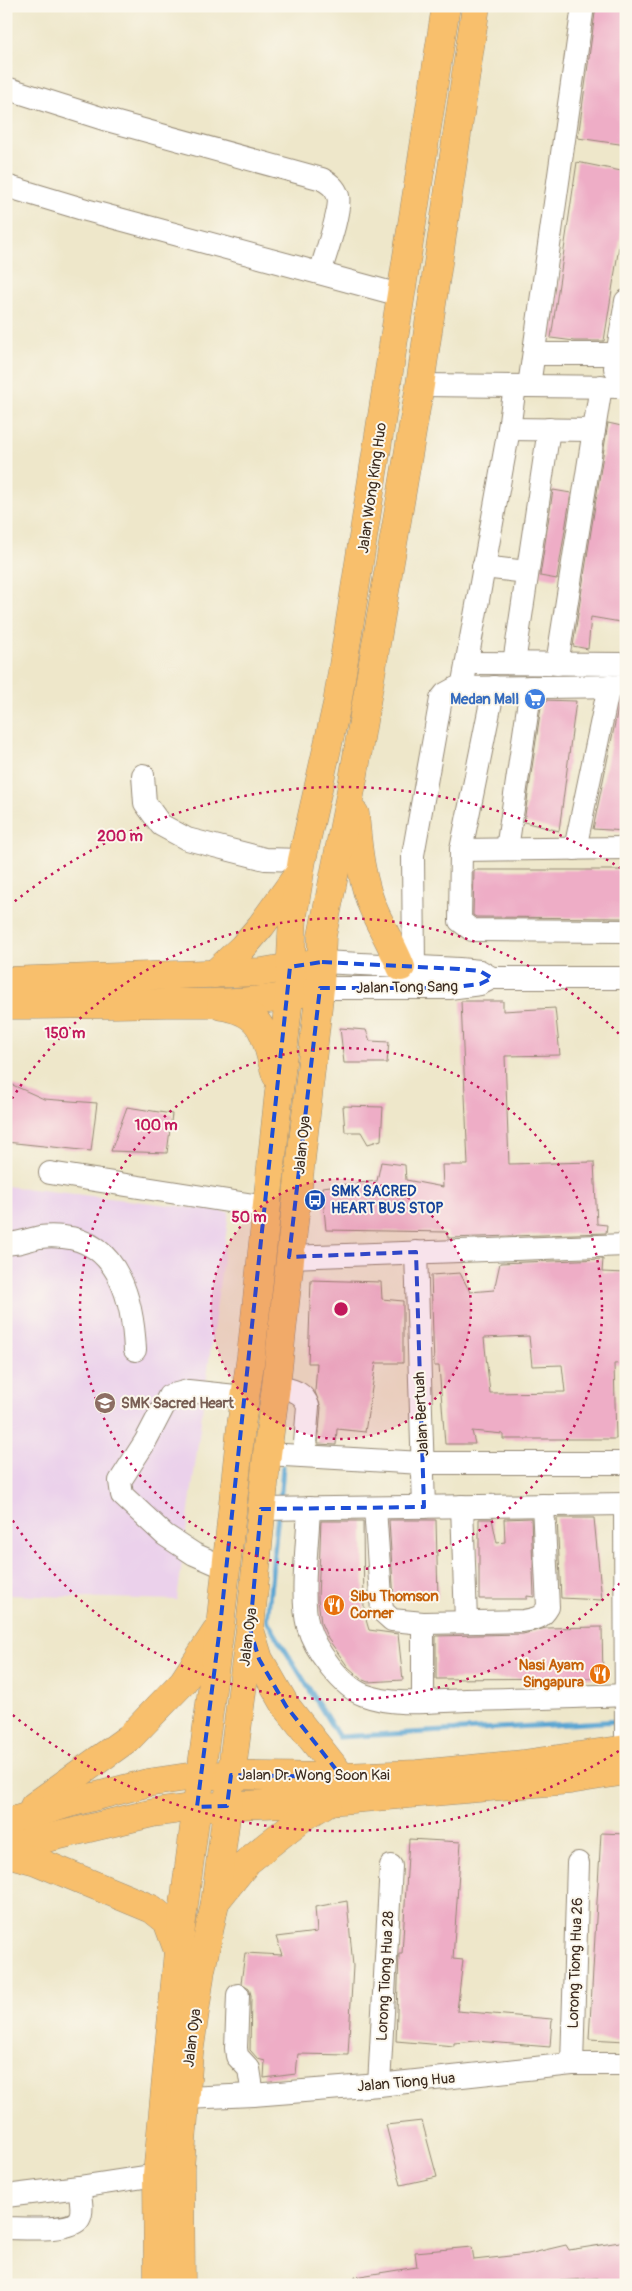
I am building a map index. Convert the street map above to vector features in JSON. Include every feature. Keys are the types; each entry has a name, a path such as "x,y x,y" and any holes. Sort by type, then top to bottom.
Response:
{"main road":[{"name":"Jalan Wong King Huo","path":"290,967 300,866 337,704 359,573 400,295 446,6"},
{"name":"Jalan Wong King Huo","path":"322,962 322,936 353,780 420,385 476,6"},
{"path":"353,780 359,856 363,874 376,914 407,967"},
{"path":"214,974 255,934 300,866"},
{"path":"6,981 262,972 322,962"},
{"name":"Jalan Oya","path":"181,2285 180,2168 201,1970 215,1903 250,1629 284,1509 267,1454 322,962"},
{"name":"Jalan Oya","path":"158,2285 157,2175 178,1950 220,1627 289,997 290,967"},
{"path":"6,1005 202,1003 289,997 320,988"},
{"path":"202,1003 237,1009 255,1018 261,1026 279,1083"},
{"path":"8,1831 130,1737 183,1682 220,1627"},
{"path":"250,1629 259,1659 286,1706 342,1777"},
{"name":"Jalan Dr. Wong Soon Kai","path":"8,1831 70,1803 147,1783 201,1775 342,1777 417,1774 523,1764 626,1749"},
{"name":"Jalan Dr. Wong Soon Kai","path":"8,1831 197,1807 329,1801 570,1780 626,1771"},
{"path":"215,1903 248,1860 302,1818 329,1801"},
{"path":"6,1853 36,1861 152,1909 167,1921 178,1950"}],"street":[{"path":"462,688 509,429 534,354 583,6"},
{"path":"6,88 107,120 322,179 332,185 339,197 333,229 320,273"},
{"path":"6,186 86,210 400,295"},
{"path":"557,664 594,430 613,387 622,354 626,301"},
{"path":"534,354 622,354"},
{"path":"420,385 613,387"},
{"path":"509,429 594,430"},
{"path":"514,663 549,429"},
{"path":"483,567 527,572"},
{"path":"467,663 626,664"},
{"path":"407,967 413,855 437,714 441,699 445,694 462,688 617,686 574,849"},
{"path":"494,687 461,850 459,916 464,924 472,930 626,931"},
{"path":"507,849 531,687"},
{"path":"143,775 145,803 160,825 186,839 300,866"},
{"path":"461,850 626,848"},
{"name":"Jalan Tong Sang","path":"322,962 480,971 492,978"},
{"name":"Jalan Tong Sang","path":"320,988 449,988 480,984 492,978 626,978"},
{"path":"50,1173 266,1207"},
{"path":"6,1243 11,1244 41,1237 65,1237 82,1242 102,1253 117,1272 130,1303 135,1350"},
{"path":"289,1257 626,1245"},
{"name":"Jalan Bertuah","path":"416,1252 422,1463 626,1463"},
{"path":"276,1386 299,1392 308,1406 304,1456"},
{"path":"226,1568 194,1554 165,1535 122,1495 120,1481 145,1442 169,1396 188,1391 245,1398"},
{"path":"267,1454 422,1463 424,1507"},
{"path":"626,1695 424,1702 388,1701 362,1695 337,1675 319,1650 308,1626 305,1599 284,1509 625,1504 626,1613 626,1695 626,1735"},
{"path":"375,1508 382,1611 392,1620 423,1623 523,1621 543,1615 548,1607 543,1505"},
{"path":"462,1506 466,1621"},
{"path":"423,1623 424,1702"},
{"name":"Lorong Tiong Hua 26","path":"572,2064 578,1863"},
{"name":"Lorong Tiong Hua 28","path":"379,2085 391,1866"},
{"path":"238,1995 237,2056 248,2069 253,2095"},
{"name":"Jalan Tiong Hua","path":"186,2098 253,2095 379,2085 572,2064 626,2064"},
{"path":"6,2196 157,2175"},
{"path":"6,2228 62,2227 74,2224 80,2218 81,2211 79,2187"}],"highlighted area":[{"path":"322,962 459,969 480,971 492,978 480,984 449,988 320,988 289,1257 416,1252 424,1507 261,1509 250,1629 259,1659 286,1706 342,1777 231,1775 227,1806 197,1807 220,1627 290,967"}],"shaded area":[{"name":"SMK Sacred Heart","path":"6,1186 229,1212 177,1600 6,1595"}],"building":[{"path":"596,6 626,6 626,145 578,138"},
{"path":"577,162 626,172 626,202 604,341 574,341 551,338"},
{"path":"608,423 626,427 626,623 591,617 588,649 573,646"},
{"path":"553,490 571,493 557,579 540,576"},
{"path":"620,699 626,699 626,831 593,829"},
{"path":"542,700 576,701 559,831 524,822"},
{"path":"474,870 626,870 626,918 476,917 473,915"},
{"path":"461,1001 503,1001 503,1011 555,1008 560,1055 505,1056 509,1164 594,1162 597,1224 607,1225 606,1233 448,1238 447,1232 326,1230 322,1187 377,1181 381,1162 405,1165 406,1180 443,1187 442,1165 468,1165"},
{"path":"340,1028 366,1030 370,1041 389,1042 387,1063 344,1063"},
{"path":"6,1082 44,1099 97,1103 91,1151 6,1142"},
{"path":"343,1106 383,1107 381,1140 368,1144 361,1132 345,1132"},
{"path":"127,1107 172,1114 167,1153 111,1151"},
{"path":"603,1259 602,1272 626,1273 626,1363 614,1364 616,1439 503,1439 503,1434 472,1431 475,1444 445,1444 439,1366 434,1366 431,1275 460,1273 470,1292 494,1290 500,1263","holes":["529,1336 532,1366 562,1365 565,1392 490,1393 484,1338"]},
{"path":"311,1280 381,1282 382,1299 403,1301 403,1363 376,1363 365,1432 337,1429 336,1445 318,1444 321,1407 315,1392 317,1363 308,1363"},
{"path":"531,1518 534,1597 527,1596 527,1599 479,1599 479,1519 492,1519 497,1543 505,1542 504,1519"},
{"path":"557,1518 594,1518 602,1600 561,1598"},
{"path":"389,1520 436,1520 438,1598 394,1600"},
{"path":"321,1521 363,1521 364,1613 369,1630 398,1634 403,1680 368,1682 363,1680 348,1667 328,1639 321,1623 318,1599"},
{"path":"602,1627 603,1678 436,1679 436,1636 523,1634 546,1628"},
{"path":"601,1833 626,1834 626,2041 589,2039"},
{"path":"409,1839 461,1842 453,1959 463,1960 457,2011 552,2019 550,2047 476,2041 454,2043 454,2046 396,2041 399,1954 402,1954"},
{"path":"347,1901 353,1966 348,2055 298,2054 296,2074 264,2078 265,2061 258,2059 250,2050 251,1995 249,1988 241,1983 245,1953 282,1955 276,1937 317,1932 315,1907"},
{"path":"422,2121 437,2177 401,2185 386,2125"},
{"path":"626,2241 626,2282 615,2285 598,2285 597,2278 534,2283 534,2285 354,2285 354,2277 417,2267 415,2252 472,2247 474,2260 528,2254 566,2245 569,2250"}],"waterway":[{"path":"280,1503 283,1467"},
{"path":"278,1514 267,1621 339,1737 621,1721"}],"place":[{"name":"Medan Mall","path":"535,699"},
{"name":"SMK SACRED HEART BUS STOP","path":"315,1200"},
{"name":"SMK Sacred Heart","path":"105,1403"},
{"name":"Sibu Thomson Corner","path":"334,1605"},
{"name":"Nasi Ayam Singapura","path":"600,1674"}]}
